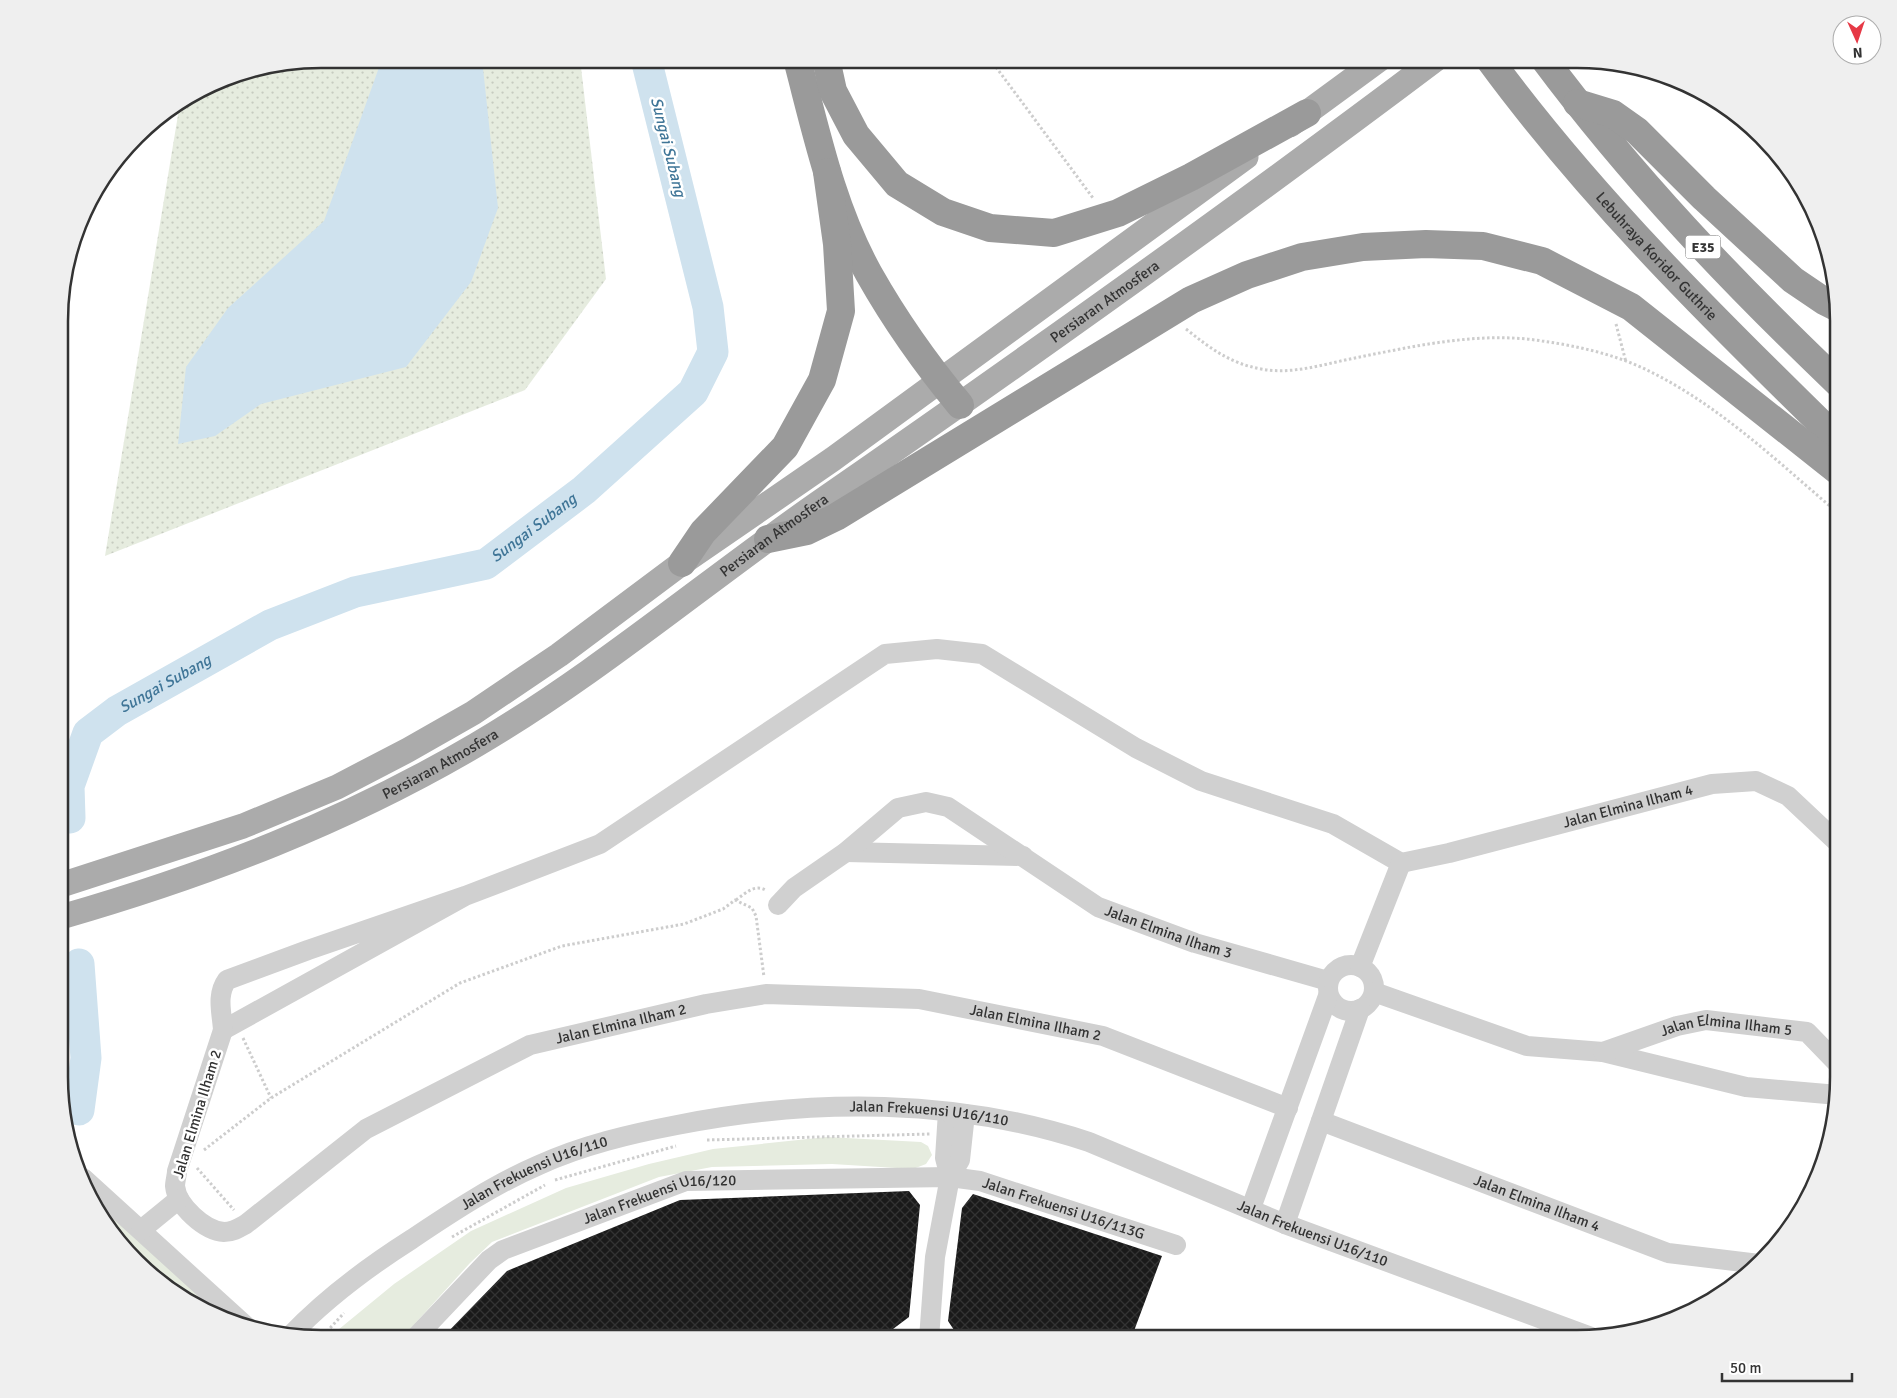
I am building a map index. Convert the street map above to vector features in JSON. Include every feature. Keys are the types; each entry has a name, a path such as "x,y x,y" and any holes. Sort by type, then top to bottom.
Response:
{"highway":[{"path":"682,564 703,532 785,446 822,380 841,311 838,244 827,172 799,68"},
{"path":"828,68 833,91 856,135 897,184 943,212 990,228 1054,233 1118,213 1191,177 1307,113"},
{"name":"Lebuhraya Koridor Guthrie","path":"1495,68 1604,201 1743,347 1830,432"},
{"name":"E35","path":"1551,68 1577,103 1653,195 1774,322 1830,375"},
{"path":"1577,103 1613,114 1637,130 1704,198 1793,280 1829,303"},
{"path":"827,172 869,273 904,330 960,405"},
{"path":"768,539 807,531 836,517 1191,300 1247,276 1302,257 1363,247 1426,244 1483,246 1542,261 1631,308 1830,465"}],"main road":[{"name":"Persiaran Atmosfera","path":"68,883 243,826 336,787 408,750 473,713 559,656 682,564 833,459 1369,68"},
{"name":"Persiaran Atmosfera","path":"68,915 229,863 361,808 477,745 561,691 768,539 960,405 1424,68"}],"street":[{"name":"Jalan Elmina Ilham 2","path":"1288,1108 1102,1036 919,999 766,994 706,1004 530,1045 366,1128 236,1230 225,1232 212,1229 188,1210 180,1199 175,1186 177,1171 230,1026 220,999 221,988 227,980 465,896 600,844 885,654 938,649 982,654 1136,748 1201,781 1333,824 1401,863"},
{"name":"Jalan Elmina Ilham 4","path":"1401,863 1449,853 1712,784 1756,781 1788,796 1830,835"},
{"name":"Jalan Elmina Ilham 3","path":"778,905 794,888 846,852 898,808 926,802 948,807 1098,907 1195,943 1328,988"},
{"path":"846,852 1023,856"},
{"path":"1360,967 1401,863"},
{"name":"Jalan Elmina Ilham 2","path":"230,1026 465,896"},
{"path":"1251,1208 1288,1108 1332,974 1344,966 1360,967 1371,977 1374,992 1371,999 1360,1009 1285,1224"},
{"path":"1328,988 1332,1003 1345,1011 1360,1009"},
{"name":"Jalan Elmina Ilham 5","path":"1374,992 1527,1046 1603,1052 1746,1087 1829,1094"},
{"name":"Jalan Elmina Ilham 5","path":"1603,1052 1677,1026 1706,1020 1807,1032 1830,1056"},
{"name":"Jalan Frekuensi U16/110","path":"296,1329 366,1269 455,1210 539,1165 621,1136 762,1111 862,1106 956,1113 1012,1121 1089,1142 1251,1208 1285,1224 1570,1330"},
{"path":"930,1330 935,1257 950,1178 945,1158 956,1113"},
{"name":"Jalan Elmina Ilham 4","path":"1321,1121 1668,1253 1749,1263"},
{"name":"Jalan Frekuensi U16/113G","path":"950,1178 980,1181 1176,1246"},
{"name":"Jalan Frekuensi U16/120","path":"423,1330 489,1260 503,1250 686,1181 950,1178"},
{"path":"92,1186 234,1315"},
{"path":"141,1230 180,1199"}],"path":[{"path":"996,68 1093,198"},
{"path":"1608,296 1626,362"},
{"path":"1186,329 1217,354 1261,369 1289,371 1417,345 1492,338 1541,341 1603,354 1649,371 1688,392 1731,421 1830,506"},
{"path":"199,1153 271,1098 460,983 562,946 684,924 723,909 750,890 761,887 769,892 778,905"},
{"path":"735,900 752,908 756,916 766,994"},
{"path":"230,1026 271,1098"},
{"path":"196,1165 199,1171 246,1224"},
{"path":"328,1330 348,1309"}],"shaded area":[{"path":"304,68 581,68 606,279 525,390 105,556 179,111 208,94 239,81 271,72"},
{"path":"827,1137 921,1142 928,1146 932,1155 926,1164 913,1169 832,1164 712,1167 659,1177 492,1242 470,1263 409,1330 338,1330 394,1284 471,1231 566,1188 649,1164 713,1149"},
{"path":"105,1210 217,1308 180,1288 141,1257"}],"water":[{"path":"379,68 483,68 498,208 471,282 406,367 261,404 215,436 178,444 186,367 228,308 324,221"}],"building":[{"path":"909,1191 920,1205 909,1317 893,1329 874,1330 450,1330 507,1271 680,1200"},
{"path":"973,1194 1162,1256 1134,1330 954,1330 948,1321 962,1208"}],"waterway":[{"name":"Sungai Subang","path":"70,818 69,786 88,733 117,711 270,625 355,592 486,564 584,490 693,392 713,352 708,307 648,68"},
{"name":"Sungai Subang","path":"79,964 86,1058 79,1110"}]}
